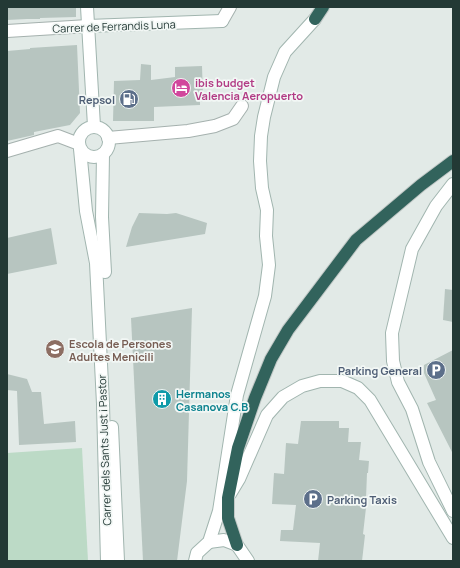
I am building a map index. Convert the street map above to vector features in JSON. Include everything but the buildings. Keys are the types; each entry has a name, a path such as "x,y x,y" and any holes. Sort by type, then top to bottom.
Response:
{"highway":[{"path":"315,19 323,7"},
{"path":"237,545 228,518 228,498 238,448 254,398 272,359 288,330 356,240 421,185 453,161"}],"main road":[{"path":"87,7 94,126"},
{"name":"Carrer de Ferrandis Luna","path":"7,31 88,26 222,21 230,7"},
{"path":"210,542 219,511 237,395 265,296 269,265 266,236 266,210 261,181 260,161 261,136 268,99 274,76 285,52 315,19"},
{"path":"108,138 188,131 215,126 233,119 242,106"},
{"path":"89,127 99,127 106,133 108,138 108,146 103,154 99,156 91,156 83,152 80,146 79,138 81,134 89,127"},
{"path":"7,151 58,136 80,146"},
{"name":"Carrer dels Sants Just i Pastor","path":"80,146 86,210 96,263 103,404 107,561"},
{"name":"Carrer dels Sants Just i Pastor","path":"103,154 102,217 118,561"},
{"path":"453,184 436,206 412,249 392,333 392,361 398,382 412,409 429,462 453,512"},
{"path":"228,498 239,479 267,415 283,397 302,386 320,381 342,381 358,388 370,400 453,538"},
{"path":"195,561 197,553 210,542 224,540 237,545 248,561"}],"green space":[{"path":"82,448 88,561 7,561 7,453"}],"place":[{"name":"ibis budget Valencia Aeropuerto","path":"181,88"},
{"name":"Repsol","path":"129,99"},
{"name":"Escola de Persones Adultes Menicili","path":"55,349"},
{"name":"Parking General","path":"436,370"},
{"name":"Hermanos Casanova C.B","path":"162,399"},
{"name":"Parking Taxis","path":"313,499"}]}
